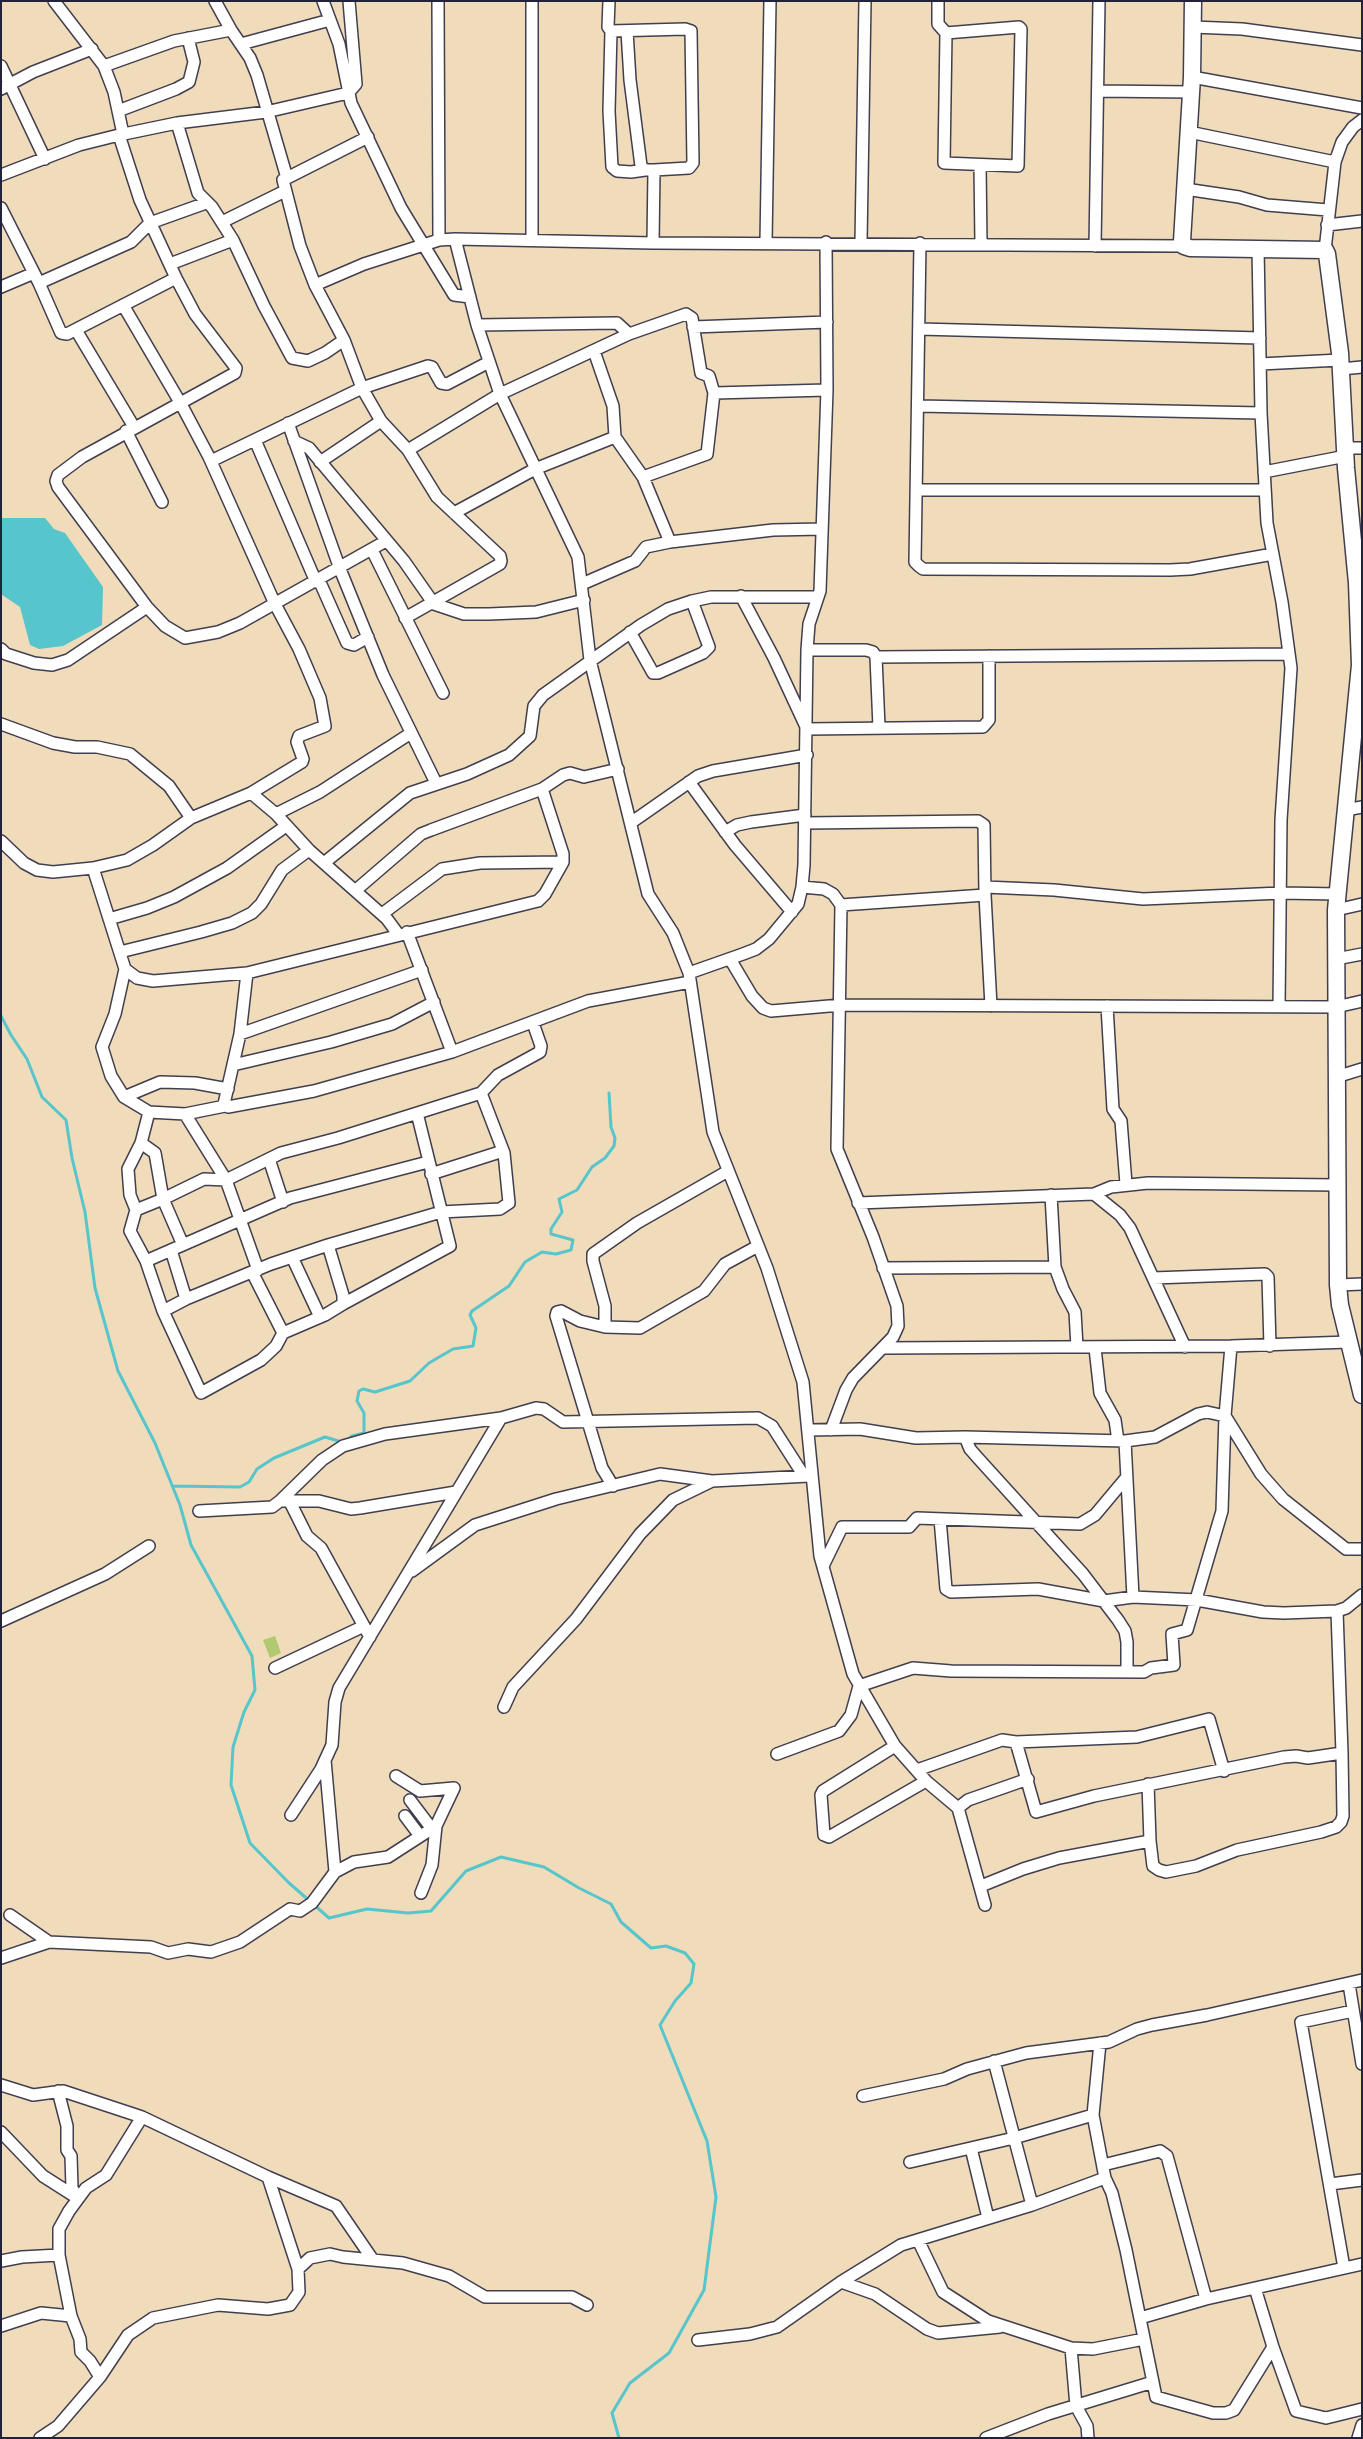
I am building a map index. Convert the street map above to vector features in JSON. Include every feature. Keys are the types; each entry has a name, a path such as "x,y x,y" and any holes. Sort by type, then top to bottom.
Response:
{"street":[{"path":"54,1 104,66 118,111 121,134 140,200 150,224 195,314 236,368 235,373 82,457 58,475 56,481 58,487 147,607 165,626 185,638 218,632 240,623 340,569 386,541"},
{"path":"215,1 257,75 266,112 287,178"},
{"path":"323,1 339,44 348,93 401,208 454,295 470,297"},
{"path":"1,163 4,174 79,145 121,134 177,123 266,112 348,93 356,84 349,1"},
{"path":"438,1 440,240"},
{"path":"532,1 532,240"},
{"path":"609,1 608,27 612,31 610,111 612,167 617,171 631,172 692,167 691,32 685,29 612,31"},
{"path":"766,242 770,1"},
{"path":"861,242 864,1"},
{"path":"938,1 938,24 946,33 944,162 946,165 1016,166 1019,164 1022,29 946,33"},
{"path":"1096,246 1099,1"},
{"path":"1184,246 1182,241 1192,85 1193,1"},
{"path":"241,44 330,20"},
{"path":"1192,27 1242,29 1362,45"},
{"path":"104,66 165,44 231,30"},
{"path":"627,31 630,80 641,166 650,170"},
{"path":"118,111 176,89 189,82 194,62 188,38"},
{"path":"6,87 92,49"},
{"path":"1,66 6,87 45,158"},
{"path":"1099,91 1192,85 1362,108"},
{"path":"1362,120 1342,142 1335,162 1328,210 1325,250 1341,364 1345,452 1359,582 1361,636 1359,713 1345,810 1337,902 1336,1077 1338,1285 1340,1306 1362,1394"},
{"path":"177,123 194,185 233,240 264,306 292,358 308,361 326,353 344,340"},
{"path":"1189,132 1335,162"},
{"path":"368,137 283,180 300,246 314,285 344,340 362,388 381,421 408,450 430,488 500,556 500,564 434,604 405,618"},
{"path":"980,165 981,244"},
{"path":"650,170 653,243"},
{"path":"1185,189 1239,197 1266,205 1328,210"},
{"path":"222,222 285,191"},
{"path":"1,288 37,278 131,242 150,224 206,203"},
{"path":"1,208 37,278 57,328 61,333 67,334 76,330 176,278"},
{"path":"1327,225 1362,221"},
{"path":"455,239 477,325 500,394 578,556 590,660 632,822 648,894 673,933 690,977 710,1120 758,1246 803,1382 808,1430 808,1476 823,1566 839,1628 859,1686 895,1746 926,1780 958,1808 985,1905"},
{"path":"314,285 364,264 440,240 455,239 653,243 861,242 1184,246 1190,248 1325,250"},
{"path":"170,264 233,240"},
{"path":"93,868 125,969 115,1014 102,1047 111,1076 124,1097 149,1112 185,1114 314,1091 452,1052 600,998 690,977 762,944 798,904 802,887 807,754 807,650 810,624 820,591 827,390 826,242"},
{"path":"920,243 919,406 915,562 923,568 1170,570 1190,569 1273,554"},
{"path":"1258,248 1260,364 1267,523 1289,654 1292,683 1281,820 1279,1007"},
{"path":"1,841 24,863 37,870 53,872 93,868 127,860 153,845 191,818 251,793 302,762 303,758 297,742 299,736 325,726 320,698 299,649 275,604 211,461 181,404 123,306"},
{"path":"408,450 500,394 629,334 686,314 692,318 701,373 709,376 714,393 707,454 643,477"},
{"path":"693,327 827,322"},
{"path":"477,325 617,323 629,334"},
{"path":"920,329 1260,338"},
{"path":"76,330 130,429 162,502"},
{"path":"594,351 613,406 615,437 643,477 670,542"},
{"path":"211,461 362,388 428,366 432,367 442,383 447,384 489,362"},
{"path":"1260,364 1341,364 1362,367"},
{"path":"714,393 827,390"},
{"path":"919,406 1262,413"},
{"path":"320,462 381,421"},
{"path":"288,424 340,569 368,638 436,783"},
{"path":"454,513 535,469 615,437"},
{"path":"255,440 317,581 347,643 354,645 368,638"},
{"path":"294,441 309,448 418,580 434,604 464,614 489,614 536,612 584,600"},
{"path":"1264,472 1362,448"},
{"path":"917,490 1266,490"},
{"path":"582,584 635,561 646,547 670,542 773,530 822,529"},
{"path":"372,550 443,692"},
{"path":"324,863 410,793 467,774 509,755 525,743 530,736 534,706 542,695 630,632 668,609 692,601 740,596 818,597"},
{"path":"740,596 774,658 807,729"},
{"path":"630,632 653,673 658,673 703,653 709,647 692,601"},
{"path":"1,649 6,654 34,663 52,665 68,660 147,607"},
{"path":"807,650 866,650 873,652 876,657 879,727"},
{"path":"876,657 1289,654"},
{"path":"807,729 983,727 989,720 989,656"},
{"path":"1,724 53,743 74,747 97,747 130,754 169,786 191,818"},
{"path":"276,814 320,792 411,733"},
{"path":"632,822 689,782 713,771 807,754"},
{"path":"356,890 421,834 542,789 563,775 570,773 584,777 618,768"},
{"path":"689,782 725,832 792,912"},
{"path":"125,969 137,978 153,981 247,972 538,901 545,894 563,862 563,854 542,789"},
{"path":"251,793 276,814 309,850 403,933 422,970 452,1052"},
{"path":"1345,810 1362,807"},
{"path":"725,832 737,825 752,822 805,819 978,821 984,825 986,832 985,891 991,1006"},
{"path":"109,919 147,908 174,896 227,868 286,826"},
{"path":"120,952 208,930 252,913 261,904 282,870 309,850"},
{"path":"382,914 442,869 480,863 563,862"},
{"path":"802,887 824,889 833,894 841,905 841,1005 837,1149 897,1306 898,1326 894,1337 853,1378 846,1390 831,1430"},
{"path":"841,905 985,891 1054,890 1143,899 1280,893 1362,904"},
{"path":"1336,959 1362,954"},
{"path":"730,959 752,996 763,1008 771,1011 841,1005 1336,1007 1362,1001"},
{"path":"240,1034 422,970"},
{"path":"225,1106 240,1034 247,972"},
{"path":"233,1065 331,1042 392,1024 434,1002"},
{"path":"1107,1006 1113,1109 1121,1121 1126,1184"},
{"path":"136,1210 204,1179 226,1180 281,1153 481,1093 498,1075 540,1052 541,1046 533,1023"},
{"path":"1336,1077 1362,1069"},
{"path":"124,1097 160,1082 195,1083 228,1089"},
{"path":"163,1311 186,1299 328,1244 441,1212 494,1210 500,1209 509,1203 503,1151 481,1093"},
{"path":"149,1112 141,1143 128,1169 130,1195 136,1210 130,1230 146,1261 163,1311 202,1393 260,1360 276,1346 284,1333 320,1317 450,1246 417,1113"},
{"path":"185,1114 226,1180 255,1271 284,1333"},
{"path":"141,1143 155,1153 163,1199 183,1244"},
{"path":"431,1174 503,1151"},
{"path":"269,1159 283,1202"},
{"path":"146,1261 283,1202 428,1162"},
{"path":"605,1327 605,1306 593,1261 593,1254 637,1223 728,1171"},
{"path":"858,1203 1094,1194 1126,1184 1337,1185"},
{"path":"1094,1194 1120,1215 1130,1228 1185,1347"},
{"path":"1051,1195 1055,1267 1063,1289 1075,1312 1077,1347"},
{"path":"328,1244 343,1295 343,1304"},
{"path":"613,1486 602,1468 556,1314 561,1311 580,1321 605,1327 629,1329 646,1325 704,1291 726,1264 758,1246"},
{"path":"171,1250 186,1299"},
{"path":"292,1257 320,1317"},
{"path":"883,1268 1055,1267"},
{"path":"1153,1278 1265,1274 1268,1277 1270,1346"},
{"path":"1338,1285 1362,1284"},
{"path":"884,1348 1270,1346 1348,1342"},
{"path":"859,1686 913,1668 951,1671 1144,1672 1150,1668 1174,1665 1172,1634 1187,1630 1222,1511 1225,1416 1231,1346"},
{"path":"1095,1348 1100,1393 1115,1420 1121,1441 1126,1478 1133,1597"},
{"path":"285,1502 322,1460 343,1446 386,1434 500,1418 536,1408 544,1409 563,1422 758,1418 772,1426 808,1476"},
{"path":"808,1430 877,1431 916,1438 966,1437 1121,1441 1155,1437 1198,1414 1208,1412 1225,1416 1261,1474 1283,1499 1346,1549 1362,1549"},
{"path":"291,1815 325,1760 334,1738 334,1708 339,1688 500,1418"},
{"path":"966,1437 970,1449 977,1458 1083,1574 1125,1631 1127,1672"},
{"path":"407,1575 475,1525 556,1499 660,1474 712,1481 808,1476"},
{"path":"823,1566 842,1527 909,1527 917,1518 1080,1524 1087,1521 1126,1478"},
{"path":"504,1708 513,1687 576,1619 640,1534 673,1500 712,1481"},
{"path":"200,1511 272,1507 285,1502 319,1500 351,1509 456,1492"},
{"path":"285,1502 307,1536 321,1548 370,1636"},
{"path":"940,1519 948,1591 1038,1590 1104,1601 1133,1597 1196,1600 1263,1612 1337,1611 1346,1608 1362,1595"},
{"path":"1,1621 105,1574 149,1546"},
{"path":"1148,1784 1153,1866 1166,1872 1196,1866 1237,1850 1336,1827 1341,1822 1343,1816 1337,1611"},
{"path":"275,1668 364,1626"},
{"path":"777,1754 839,1731 851,1714 859,1686"},
{"path":"917,1770 1002,1740 1016,1742 1138,1737 1209,1719 1224,1771"},
{"path":"1016,1742 1036,1812 1148,1784 1224,1771 1284,1757 1308,1758 1342,1753"},
{"path":"895,1746 823,1792 821,1795 824,1835 829,1837 926,1780"},
{"path":"325,1760 335,1872"},
{"path":"396,1776 420,1791 454,1788 434,1827 432,1865 421,1893"},
{"path":"958,1808 968,1800 1028,1779"},
{"path":"410,1800 434,1827"},
{"path":"405,1816 420,1836"},
{"path":"1,1958 48,1942 151,1947 168,1953 188,1949 211,1952 240,1942 290,1909 300,1911 312,1903 335,1872 354,1862 388,1857 434,1827"},
{"path":"981,1886 1023,1869 1059,1858 1150,1841"},
{"path":"10,1915 48,1942"},
{"path":"863,2096 944,2079 994,2062 1043,2049 1087,2043 1100,2044 1152,2025 1362,1980"},
{"path":"1348,1984 1356,2017 1362,2064"},
{"path":"1344,2268 1301,2022 1356,2017"},
{"path":"1100,2044 1094,2114 1105,2178 1112,2193 1126,2250 1158,2399 1213,2413 1226,2413 1234,2410 1273,2347"},
{"path":"994,2062 1032,2205"},
{"path":"1,2085 33,2095 63,2091 142,2117 268,2177 336,2206 373,2260"},
{"path":"58,2091 67,2126 67,2150 71,2156 72,2188 78,2198"},
{"path":"910,2162 1014,2138 1094,2114"},
{"path":"100,2377 90,2361 81,2352 80,2339 71,2316 58,2255 60,2229 86,2188 106,2174 142,2117"},
{"path":"1,2132 43,2176 78,2198"},
{"path":"971,2148 988,2218"},
{"path":"1103,2165 1160,2151 1167,2156 1206,2299"},
{"path":"40,2438 58,2426 100,2377 128,2336 139,2326 153,2318 218,2305 268,2309 290,2304 299,2292 298,2266 268,2177"},
{"path":"698,2340 750,2334 777,2327 840,2282 888,2252 918,2240 1032,2205 1105,2178"},
{"path":"1330,2184 1362,2180"},
{"path":"918,2240 943,2292 988,2321 1071,2348 1094,2349 1144,2339"},
{"path":"298,2266 310,2258 330,2254 343,2258 403,2263 449,2276 486,2297 572,2297 587,2305"},
{"path":"1,2261 22,2257 58,2255"},
{"path":"1140,2318 1206,2299 1362,2264"},
{"path":"840,2282 875,2294 926,2329 938,2333 1002,2327"},
{"path":"1255,2288 1273,2347 1296,2411 1326,2418 1362,2409"},
{"path":"1,2326 41,2313 71,2316"},
{"path":"1071,2348 1076,2406 1087,2426 1088,2438"},
{"path":"986,2438 1076,2406 1153,2382"},
{"path":"1358,2438 1362,2425"}],"green space":[{"path":"275,1636 281,1653 270,1658 263,1640"}],"water":[{"path":"1,518 45,518 54,529 65,533 103,587 102,625 63,646 39,649 30,645 20,607 1,594"}],"waterway":[{"path":"1,1016 27,1059 42,1097 66,1120 72,1158 85,1212 95,1288 118,1371 155,1443 180,1505 191,1545 252,1656 255,1690 244,1712 233,1747 231,1785 250,1843 288,1882 329,1918 367,1909 408,1913 431,1911 466,1871 501,1857 544,1867 611,1904 621,1922 651,1948 666,1946 685,1953 694,1964 691,1983 675,2001 660,2025 707,2141 716,2197 704,2290 669,2353 630,2383 612,2413 619,2438"},
{"path":"347,1440 352,1436 364,1433 364,1413 357,1401 359,1391 363,1389 375,1392 410,1381 429,1363 453,1349 473,1346 476,1328 470,1315 472,1311 509,1286 525,1262 542,1252 556,1254 571,1250 573,1240 551,1234 551,1229 562,1212 559,1199 577,1190 592,1167 605,1158 614,1146 615,1138 611,1127 609,1093"},
{"path":"172,1486 240,1487 249,1482 257,1469 274,1458 325,1437 342,1442"}]}
